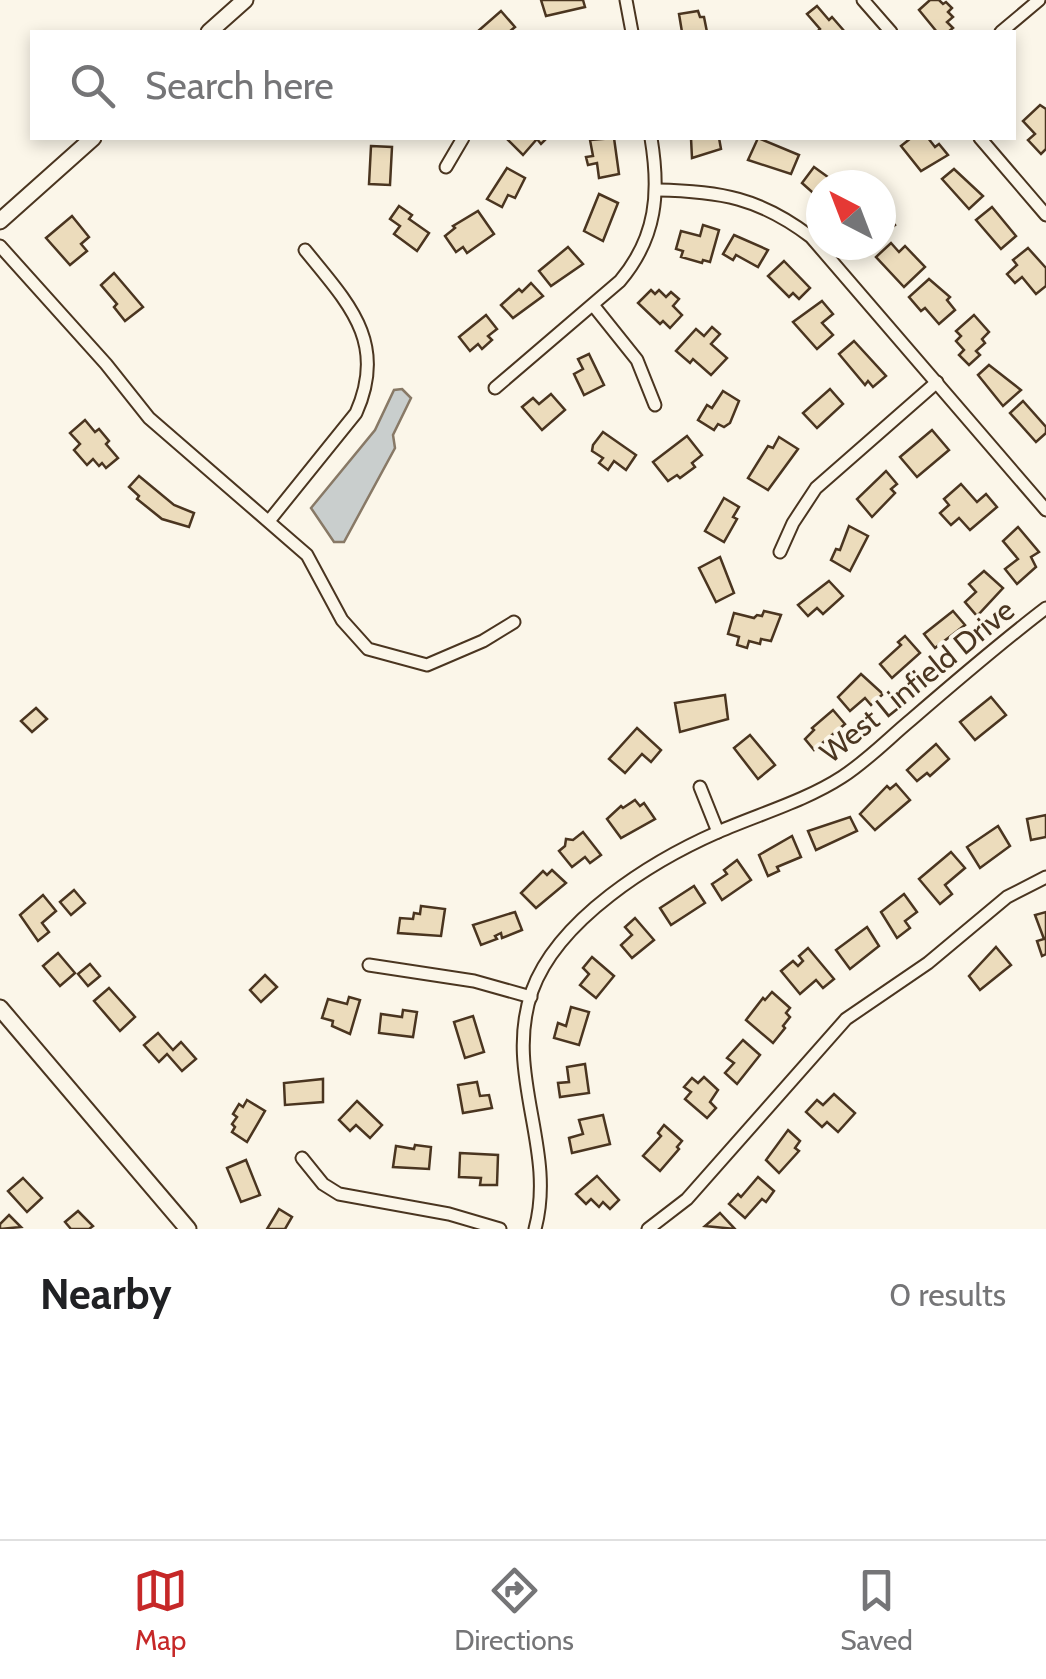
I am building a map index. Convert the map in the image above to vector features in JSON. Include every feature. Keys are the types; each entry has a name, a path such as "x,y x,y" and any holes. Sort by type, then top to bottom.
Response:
{"street":[{"path":"211,30 245,0"},
{"path":"626,0 632,30"},
{"path":"863,0 889,30"},
{"path":"1003,30 1038,0"},
{"path":"0,221 90,140"},
{"path":"446,168 462,140"},
{"path":"495,388 620,281 642,250 655,215 657,190 650,140"},
{"path":"982,140 1046,215"},
{"path":"657,190 722,194 769,209 792,222 824,251 1046,510"},
{"path":"0,246 106,364 148,418 307,555 342,620 368,648 427,665 484,641 514,622"},
{"path":"269,521 356,413 365,393 369,349 349,304 305,250"},
{"path":"593,305 637,360 655,405"},
{"path":"780,552 816,488 937,382"},
{"name":"West Linfield Drive","path":"535,1229 542,1184 522,1058 531,996 551,956 602,903 656,864 839,779 1046,608"},
{"path":"700,787 718,832"},
{"path":"648,1229 686,1198 846,1019 928,963 1007,896 1046,877"},
{"path":"369,965 474,980 531,996"},
{"path":"0,1008 188,1229"},
{"path":"302,1158 323,1184 339,1194 450,1214 500,1229"}],"shaded area":[{"path":"402,389 411,398 393,435 395,448 344,542 334,542 311,508 375,430 394,390"}],"building":[{"path":"541,0 583,0 585,7 546,16"},
{"path":"930,0 946,2 953,17 947,22 953,28 935,30 919,10"},
{"path":"817,6 843,30 819,30 807,14"},
{"path":"501,11 515,27 511,30 479,30"},
{"path":"698,11 707,30 682,30 679,14"},
{"path":"1040,105 1046,109 1046,149 1041,154 1028,140 1035,134 1023,121"},
{"path":"508,140 536,140 523,155"},
{"path":"590,140 614,140 619,174 599,178 597,163 588,165 586,157 593,156"},
{"path":"691,140 719,140 721,149 692,158"},
{"path":"757,140 799,155 791,174 748,160"},
{"path":"908,140 930,140 948,155 921,171 901,146"},
{"path":"371,146 392,147 390,185 369,184"},
{"path":"507,168 525,178 515,198 508,195 502,207 487,199"},
{"path":"954,169 983,196 969,209 942,179"},
{"path":"599,194 618,203 603,241 584,231"},
{"path":"399,206 429,233 417,251 394,234 400,226 390,219"},
{"path":"992,207 1016,236 1001,249 976,220"},
{"path":"478,211 494,234 467,253 463,247 456,252 445,236 453,226"},
{"path":"72,216 89,237 81,244 87,251 70,265 46,238"},
{"path":"703,225 719,230 710,262 681,257 683,251 676,249 681,231 700,236"},
{"path":"734,235 768,250 758,267 736,255 733,260 723,254"},
{"path":"905,246 925,267 904,287 879,260 896,260 896,249 899,252"},
{"path":"568,247 583,264 551,286 539,271"},
{"path":"1028,248 1046,268 1046,286 1036,294 1022,277 1015,283 1007,274 1017,265 1013,260"},
{"path":"784,261 810,288 799,299 793,293 789,297 768,276"},
{"path":"114,273 143,307 125,321 101,285"},
{"path":"929,279 950,297 947,300 955,310 939,324 909,297"},
{"path":"531,283 543,296 513,318 501,305"},
{"path":"651,290 655,294 659,290 666,297 671,292 679,299 673,306 682,315 670,328 663,321 660,324 638,303"},
{"path":"822,301 833,314 822,323 833,335 817,349 793,322"},
{"path":"486,315 497,329 482,349 478,344 470,351 459,337"},
{"path":"974,315 989,332 976,351 980,355 969,365 959,355 964,350 956,341 961,336 956,331"},
{"path":"712,327 720,334 711,344 727,358 711,375 693,359 690,363 676,351 696,329 704,336"},
{"path":"854,341 886,376 873,387 868,381 865,385 839,354"},
{"path":"589,354 604,385 584,395 574,374 583,369 578,359"},
{"path":"989,365 1021,390 1003,406 978,375"},
{"path":"830,389 843,404 817,428 803,413"},
{"path":"723,391 739,401 730,423 724,427 718,424 714,430 698,420"},
{"path":"551,394 565,410 542,430 522,407 533,398 539,404"},
{"path":"1023,401 1046,427 1046,433 1036,442 1010,413"},
{"path":"85,420 95,432 99,429 118,458 106,468 93,459 87,465 74,450 80,444 70,433"},
{"path":"932,430 949,450 917,477 900,457"},
{"path":"603,432 636,455 626,470 614,461 608,470 599,463 603,458 592,451"},
{"path":"687,436 702,455 692,463 695,467 668,481 653,462"},
{"path":"779,437 798,449 768,490 748,478 768,446 773,448"},
{"path":"886,471 897,484 891,489 895,493 872,517 857,499"},
{"path":"139,476 174,505 194,513 189,527 162,519 137,499 139,496 129,487"},
{"path":"961,484 977,502 986,494 997,507 970,530 959,518 951,525 940,513 949,505 944,499"},
{"path":"724,498 739,507 724,542 705,531"},
{"path":"849,526 868,536 850,571 831,560 836,549 840,550"},
{"path":"1018,527 1039,552 1031,557 1036,567 1017,584 1005,569 1018,559 1003,541"},
{"path":"720,557 734,593 716,602 699,568"},
{"path":"984,571 1003,588 977,616 965,602 976,592 969,584"},
{"path":"829,581 843,596 823,614 817,608 808,616 798,605"},
{"path":"764,611 781,615 771,641 749,641 747,648 737,645 739,637 728,634 734,613 754,618"},
{"path":"953,611 965,625 935,648 924,634"},
{"path":"905,636 920,653 892,678 880,664 901,645 898,642"},
{"path":"861,674 883,694 871,705 865,698 850,711 838,697"},
{"path":"725,695 728,719 680,732 675,703"},
{"path":"991,697 1006,715 975,740 960,722"},
{"path":"36,708 47,719 32,732 21,721"},
{"path":"833,710 845,724 814,750 805,739"},
{"path":"637,728 661,750 651,762 642,754 625,773 609,759"},
{"path":"750,735 775,765 758,779 734,748"},
{"path":"936,744 949,759 930,776 927,773 917,781 907,770"},
{"path":"896,784 910,800 875,830 860,814 887,786 890,789"},
{"path":"635,800 640,806 644,803 655,819 621,838 607,819"},
{"path":"1046,815 1046,837 1031,840 1027,819"},
{"path":"850,817 857,831 816,850 808,831"},
{"path":"998,826 1010,846 980,868 967,847"},
{"path":"583,832 601,855 590,863 585,857 572,867 559,851 566,839 573,840"},
{"path":"792,836 801,857 777,867 779,871 768,876 759,855"},
{"path":"951,852 965,868 945,885 952,894 940,904 919,879"},
{"path":"737,860 751,880 722,900 712,884 727,874 724,870"},
{"path":"552,870 566,883 536,908 521,893 543,871 547,875"},
{"path":"694,886 705,903 671,925 660,908"},
{"path":"74,890 85,903 71,915 60,902"},
{"path":"904,894 917,912 905,921 910,928 897,938 881,912"},
{"path":"43,895 56,911 42,923 49,932 38,941 20,915"},
{"path":"421,906 445,909 441,936 398,933 400,918 413,919 414,913 420,914"},
{"path":"515,912 522,930 502,938 501,933 495,936 497,939 481,945 473,925"},
{"path":"1046,912 1046,954 1042,956 1037,941 1044,939 1035,915"},
{"path":"635,918 654,940 632,958 621,945 632,935 625,927"},
{"path":"867,927 879,946 850,969 836,950"},
{"path":"996,947 1011,965 980,990 969,976"},
{"path":"808,948 834,979 823,988 816,980 800,994 781,971 793,961 798,966 803,961 799,956"},
{"path":"58,953 75,973 60,986 43,966"},
{"path":"592,957 614,976 596,998 580,985 589,974 583,968"},
{"path":"90,964 100,976 88,986 78,974"},
{"path":"265,975 277,987 261,1002 250,990"},
{"path":"109,988 135,1017 120,1031 94,1001"},
{"path":"772,992 790,1008 785,1028 773,1043 746,1020"},
{"path":"349,997 360,1000 350,1034 322,1018 328,999 347,1004"},
{"path":"571,1007 589,1012 579,1045 554,1038 558,1023 566,1026"},
{"path":"403,1010 417,1012 413,1037 379,1033 381,1014 402,1017"},
{"path":"473,1016 484,1052 465,1058 454,1022"},
{"path":"158,1033 173,1050 181,1042 196,1059 182,1071 167,1054 159,1062 144,1045"},
{"path":"743,1040 760,1055 737,1084 725,1073 734,1063 727,1058"},
{"path":"585,1064 589,1093 560,1097 558,1083 569,1082 567,1067"},
{"path":"704,1077 718,1090 710,1102 716,1108 707,1118 685,1099 691,1092 684,1087 692,1078 698,1083"},
{"path":"323,1079 323,1102 285,1105 284,1083"},
{"path":"477,1082 480,1096 489,1095 492,1108 463,1113 458,1085"},
{"path":"834,1094 855,1113 838,1132 827,1122 822,1127 806,1112 817,1100 823,1105"},
{"path":"247,1100 265,1111 247,1142 232,1132 232,1124 239,1104 243,1107"},
{"path":"357,1101 382,1125 370,1138 356,1125 350,1131 339,1120"},
{"path":"603,1115 610,1144 572,1153 569,1138 583,1134 579,1120"},
{"path":"664,1125 682,1141 660,1171 643,1156 661,1136 658,1133"},
{"path":"788,1130 800,1141 795,1148 799,1151 779,1173 766,1160"},
{"path":"415,1145 431,1147 429,1169 393,1167 396,1146 414,1149"},
{"path":"460,1153 498,1155 497,1185 480,1185 481,1178 459,1177"},
{"path":"246,1160 260,1195 241,1202 227,1168"},
{"path":"597,1176 619,1200 610,1209 603,1202 599,1207 591,1199 586,1204 576,1194"},
{"path":"758,1177 774,1191 745,1218 729,1204 738,1194 741,1197"},
{"path":"23,1178 42,1198 27,1212 8,1191"},
{"path":"279,1209 292,1217 285,1229 267,1229"},
{"path":"78,1211 93,1226 71,1229 65,1222"},
{"path":"720,1213 735,1229 705,1226"},
{"path":"9,1215 21,1227 0,1229"}]}
